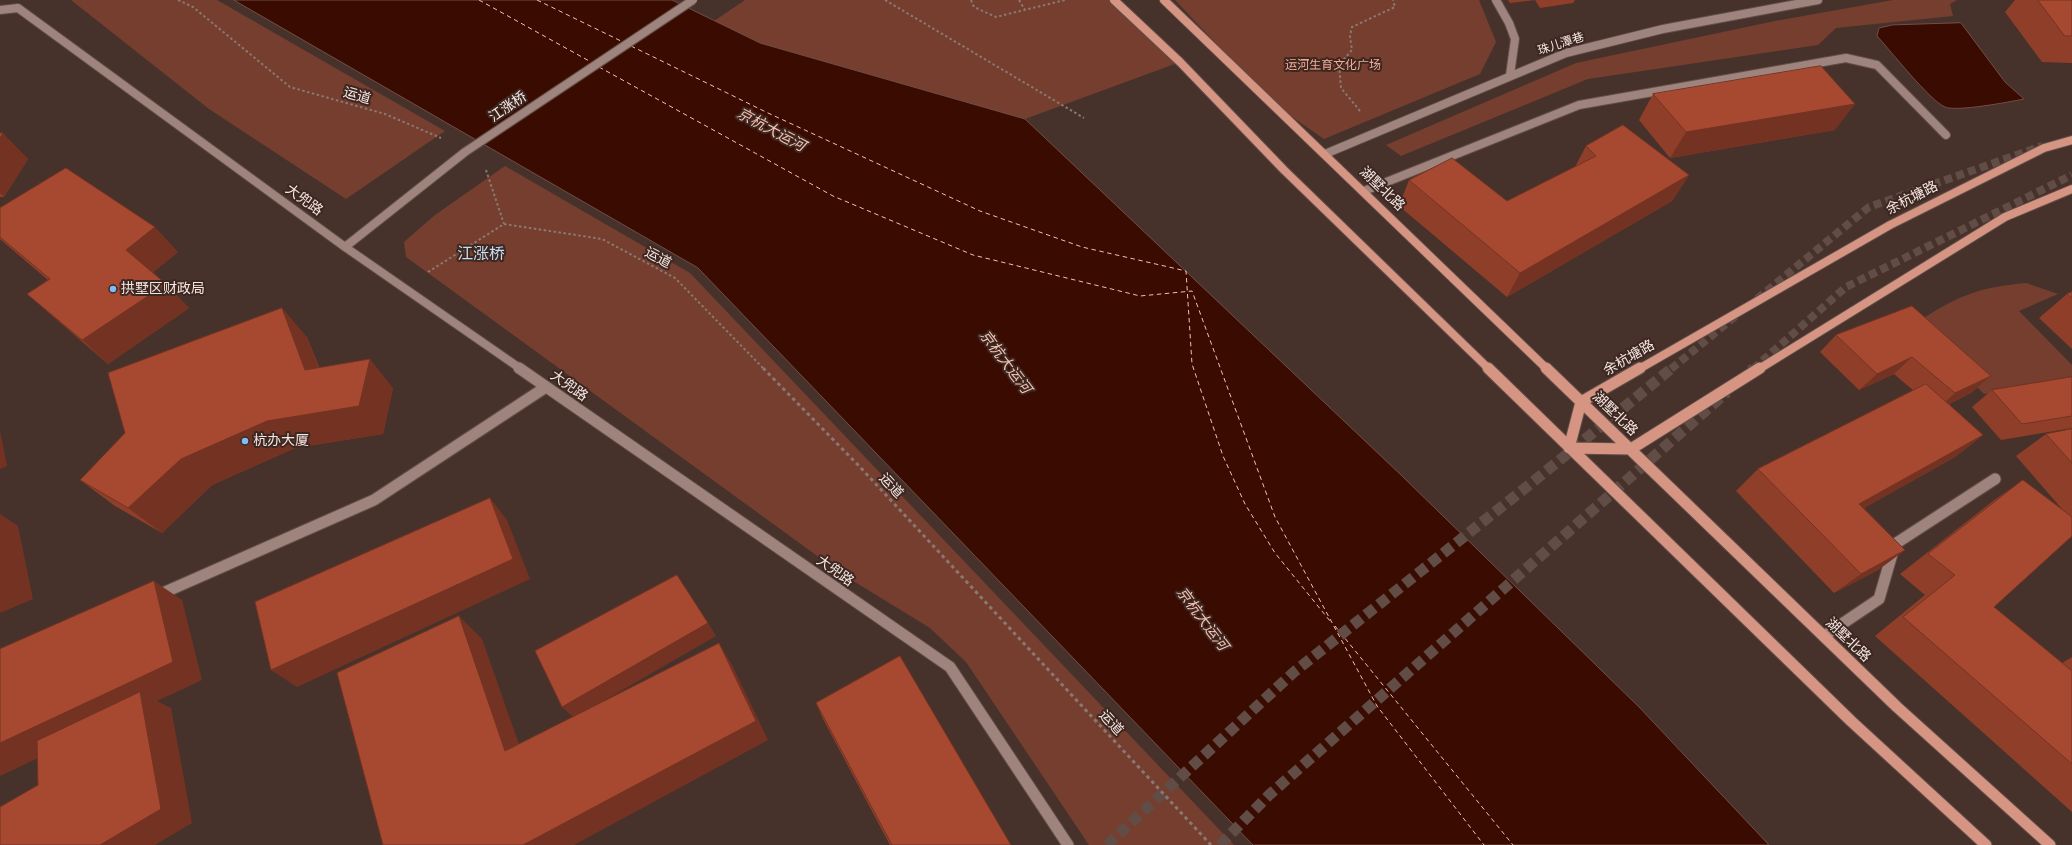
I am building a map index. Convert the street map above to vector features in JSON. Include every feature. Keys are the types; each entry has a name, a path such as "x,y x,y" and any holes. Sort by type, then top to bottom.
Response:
{"main road":[{"path":"1114,0 1180,62 1284,170 1569,448 1851,721 1986,845"},
{"name":"湖墅北路","path":"1164,0 1326,154 1897,707 2050,845"},
{"name":"余杭塘路","path":"1581,402 1890,225 2044,148 2072,140"},
{"path":"1569,448 1631,449 2004,217 2072,189"},
{"path":"1569,448 1581,402"}],"street":[{"name":"江涨桥","path":"345,246 465,152 693,0"},
{"path":"1496,0 1509,23 1515,39 1510,75"},
{"name":"珠儿潭巷","path":"1326,154 1510,75 1566,53 1663,30 1794,2 1818,0"},
{"name":"大兜路","path":"0,10 18,8 403,288 950,667 1068,845"},
{"path":"1364,191 1579,105 1846,58 1878,65 1946,134"},
{"path":"144,601 374,500 546,387"},
{"path":"1824,636 1879,599 1895,544 1995,479"}],"path":[{"name":"运道","path":"178,0 193,7 290,87 385,114 447,141"},
{"path":"885,0 1084,118"},
{"path":"971,0 974,7 996,18 1065,0"},
{"path":"1019,0 1025,10"},
{"path":"1378,132 1341,88 1339,65 1352,50 1350,36 1352,26 1396,7 1393,0"},
{"path":"403,288 504,224 484,164"},
{"name":"运道","path":"504,224 602,239 675,278 860,467 1211,845"}],"green space":[{"path":"71,0 217,0 445,131 346,199 209,109"},
{"path":"745,0 1114,0 1180,62 1025,119 760,43 714,21"},
{"name":"运河生育文化广场","path":"1175,0 1479,0 1496,42 1480,74 1324,139 1272,103"},
{"path":"1893,0 1957,0 1950,4 1953,16 1836,28 1818,45 1588,79 1401,156 1386,145 1576,63 1775,21"},
{"path":"505,166 690,273 1234,845 1089,845 966,662 930,628 842,574 406,257 404,242 435,215"},
{"path":"2026,283 2058,294 2019,311 2072,365 2072,381 1984,394 1923,331 1922,319 1948,304 1971,294 1996,287"}],"water":[{"name":"京杭大运河","path":"234,0 672,0 760,43 1025,119 1401,475 1639,707 1769,845 1253,845 698,268"},
{"path":"1961,23 2005,82 2024,99 1971,107 1945,107 1938,103 1920,86 1877,36 1879,28 1892,25"}],"building":[{"path":"2038,0 2072,0 2072,36 2065,36"},
{"path":"1821,66 1855,104 1686,132 1653,94"},
{"path":"1623,125 1689,175 1520,273 1409,180 1452,158 1507,201 1596,156 1586,146"},
{"name":"拱墅区财政局","path":"66,168 155,227 126,250 166,284 82,340 27,294 50,279 0,237 0,208"},
{"path":"2072,292 2072,298 2067,294"},
{"path":"1912,306 1991,376 1955,393 1912,357 1877,374 1836,335"},
{"path":"282,308 305,370 370,359 359,406 267,421 181,459 128,508 80,480 125,433 108,373"},
{"path":"2072,377 2072,416 2022,424 1992,390"},
{"path":"1926,384 1983,435 1859,504 1905,550 1861,574 1758,469"},
{"path":"2072,429 2072,463 2046,434"},
{"path":"2023,480 2072,517 2072,536 1994,607 2072,671 2072,764 1903,617 1955,575 1928,554"},
{"path":"490,498 513,559 271,670 255,602"},
{"path":"677,575 708,623 562,707 535,651"},
{"path":"154,581 173,662 0,743 0,649"},
{"path":"459,616 505,751 719,643 756,721 523,845 383,845 337,673"},
{"path":"900,656 1011,845 892,845 816,703"},
{"path":"140,692 161,809 100,845 0,845 0,807 38,785 37,741"}],"ferry route":[{"path":"479,0 591,62"},
{"path":"537,0 623,42"},
{"path":"631,46 768,113 980,211 1082,247 1186,271 1187,291"},
{"path":"599,67 833,196 973,255 1140,296 1187,291"},
{"path":"1187,291 1192,364 1223,456 1245,504 1275,553 1330,621"},
{"path":"1187,291 1192,291 1275,517 1377,706 1484,845"},
{"path":"1335,626 1513,845"}],"tunnel":[{"path":"1757,299 1869,207 2042,146"},
{"path":"1753,369 1846,287 2072,175"},
{"path":"1671,369 1737,315"},
{"path":"1107,845 1294,672 1534,481 1672,368"},
{"path":"1220,845 1269,795 1727,392"}],"place":[{"name":"拱墅区财政局","path":"113,289"},
{"name":"杭办大厦","path":"245,441"}],"district":[{"name":"江涨桥","path":"481,254"}]}
